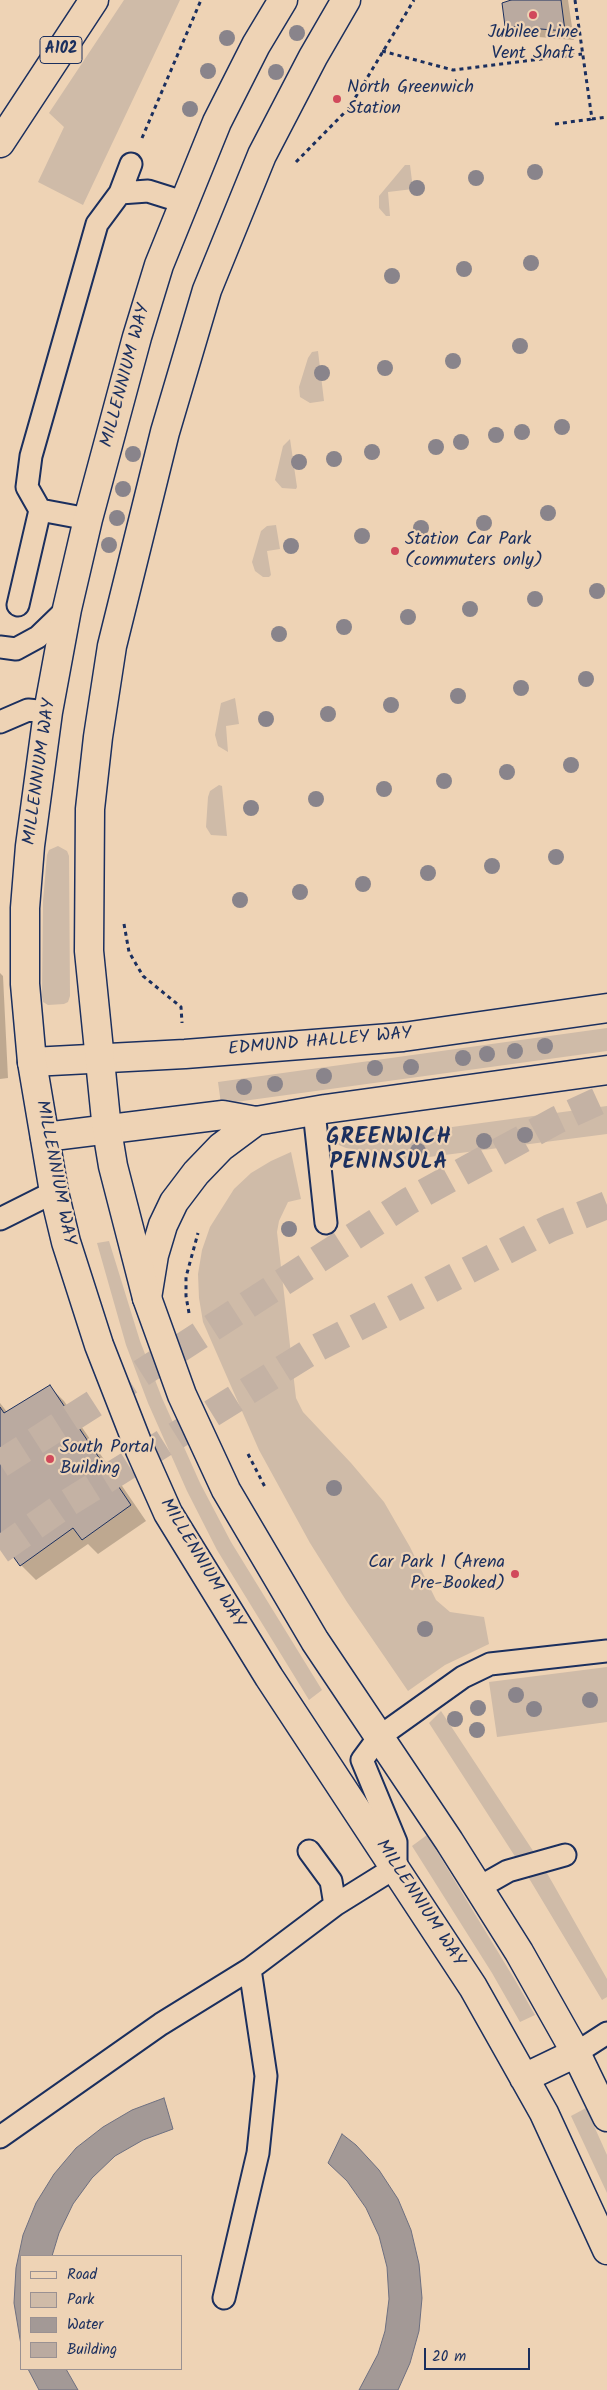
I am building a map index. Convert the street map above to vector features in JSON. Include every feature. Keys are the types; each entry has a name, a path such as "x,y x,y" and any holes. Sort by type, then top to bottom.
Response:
{"main road":[{"name":"A102","path":"0,143 94,0"},
{"name":"MILLENNIUM WAY","path":"283,0 256,45 217,122 158,265 88,519 67,608 48,712 30,846 25,908 25,984 32,1062 54,1192 66,1242 99,1346 140,1450 168,1513 268,1677 396,1867 473,1987 544,2113 607,2250"},
{"path":"346,0 313,57 262,155 207,290 163,441 112,646 98,737 90,808 89,951 107,1130 113,1166 147,1298 182,1396 226,1490 315,1641 518,1952 576,2053 607,2117"},
{"name":"EDMUND HALLEY WAY","path":"32,1062 185,1054 403,1037 607,1008"},
{"path":"45,1137 223,1116 256,1121 314,1111 607,1070"},
{"path":"147,1298 154,1254 163,1225 174,1202 196,1173 221,1147 256,1121"},
{"path":"524,2078 576,2053"}],"lane":[{"path":"18,605 40,510 27,487 31,456 97,224 120,193 131,164"},
{"path":"120,193 148,191 183,202"},
{"path":"40,510 88,519"},
{"path":"0,647 16,649 38,637 67,608"},
{"path":"0,722 28,710 48,712"},
{"path":"314,1111 326,1224"},
{"path":"0,1219 54,1192"},
{"path":"0,2137 162,2024 250,1969 335,1905 396,1867 396,1842 362,1760 379,1737 463,1678 490,1664 607,1651"},
{"path":"309,1851 331,1881 335,1905"},
{"path":"478,1888 508,1871 565,1855"},
{"path":"224,2298 258,2154 266,2076 250,1969"},
{"path":"576,2053 607,2033"}],"path":[{"path":"131,164 201,0"},
{"path":"295,164 349,108 414,0"},
{"path":"575,0 592,119"},
{"path":"382,52 453,70 582,54"},
{"path":"555,124 607,117"},
{"path":"122,917 129,952 143,976 181,1007 182,1013"},
{"path":"189,1315 186,1296 187,1274 201,1224"},
{"path":"245,1449 259,1475"}],"green space":[{"path":"124,0 180,0 83,205 38,182 64,127 49,113"},
{"path":"405,165 410,165 413,189 388,192 390,216 386,216 379,208 379,196"},
{"path":"318,351 324,401 310,403 300,397 299,387 308,358 312,352"},
{"path":"290,439 296,489 282,488 275,480 283,446"},
{"path":"276,525 280,549 267,551 271,575 263,577 255,571 252,562 261,531 267,526"},
{"path":"235,698 239,724 226,726 228,752 218,746 215,735 221,703"},
{"path":"219,785 222,786 227,836 211,835 206,827 208,797 210,791"},
{"path":"58,846 67,851 69,856 70,996 68,1002 64,1004 48,1005 43,1002 42,997 43,901 47,855 49,850"},
{"path":"607,1028 607,1051 221,1104 218,1082"},
{"path":"607,1106 607,1134 406,1160 346,1148 334,1143"},
{"path":"291,1152 301,1199 288,1202 279,1221 277,1232 296,1398 303,1412 351,1463 384,1502 410,1547 436,1600 450,1612 484,1617 489,1644 445,1665 408,1691 347,1602 310,1543 259,1450 203,1322 198,1274 202,1250 210,1227 234,1189 251,1173"},
{"path":"109,1241 140,1341 162,1398 200,1483 231,1542 322,1690 309,1700 217,1550 187,1491 148,1403 126,1345 97,1243"},
{"path":"607,1667 607,1722 497,1737 489,1682"},
{"path":"441,1711 543,1866 607,1979 607,1997 602,2000 527,1875 429,1723"},
{"path":"427,1835 535,2015 520,2022 492,1973 412,1846"},
{"path":"586,2108 607,2155 607,2193 571,2116"}],"water":[{"path":"164,2098 173,2129 143,2140 115,2156 92,2178 73,2204 59,2233 52,2255 20,2255 20,2339 14,2303 16,2268 23,2235 36,2203 54,2174 76,2148 103,2127 132,2110"},
{"path":"342,2134 356,2145 379,2170 398,2199 411,2230 419,2264 422,2298 419,2331 410,2363 398,2390 359,2390 378,2354 385,2331 389,2299 387,2267 379,2236 366,2208 347,2181 328,2163"},
{"path":"29,2370 67,2370 78,2390 39,2390"}],"building":[{"name":"Jubilee Line Vent Shaft","path":"511,0 561,0 565,31 505,26 502,3"},
{"name":"South Portal Building","path":"50,1385 131,1505 82,1540 73,1528 20,1566 0,1538 0,1407 4,1413"}],"tunnel":[{"path":"0,1464 409,1201 557,1120 607,1097"},
{"path":"0,1550 63,1506 315,1349 550,1228 607,1205"}],"place":[{"name":"Jubilee Line Vent Shaft","path":"533,15"},
{"name":"North Greenwich Station","path":"337,99"},
{"name":"Station Car Park (commuters only)","path":"395,551"},
{"name":"South Portal Building","path":"50,1459"},
{"name":"Car Park 1 (Arena Pre-Booked)","path":"515,1574"}],"district":[{"name":"GREENWICH PENINSULA","path":"389,1152"}]}
